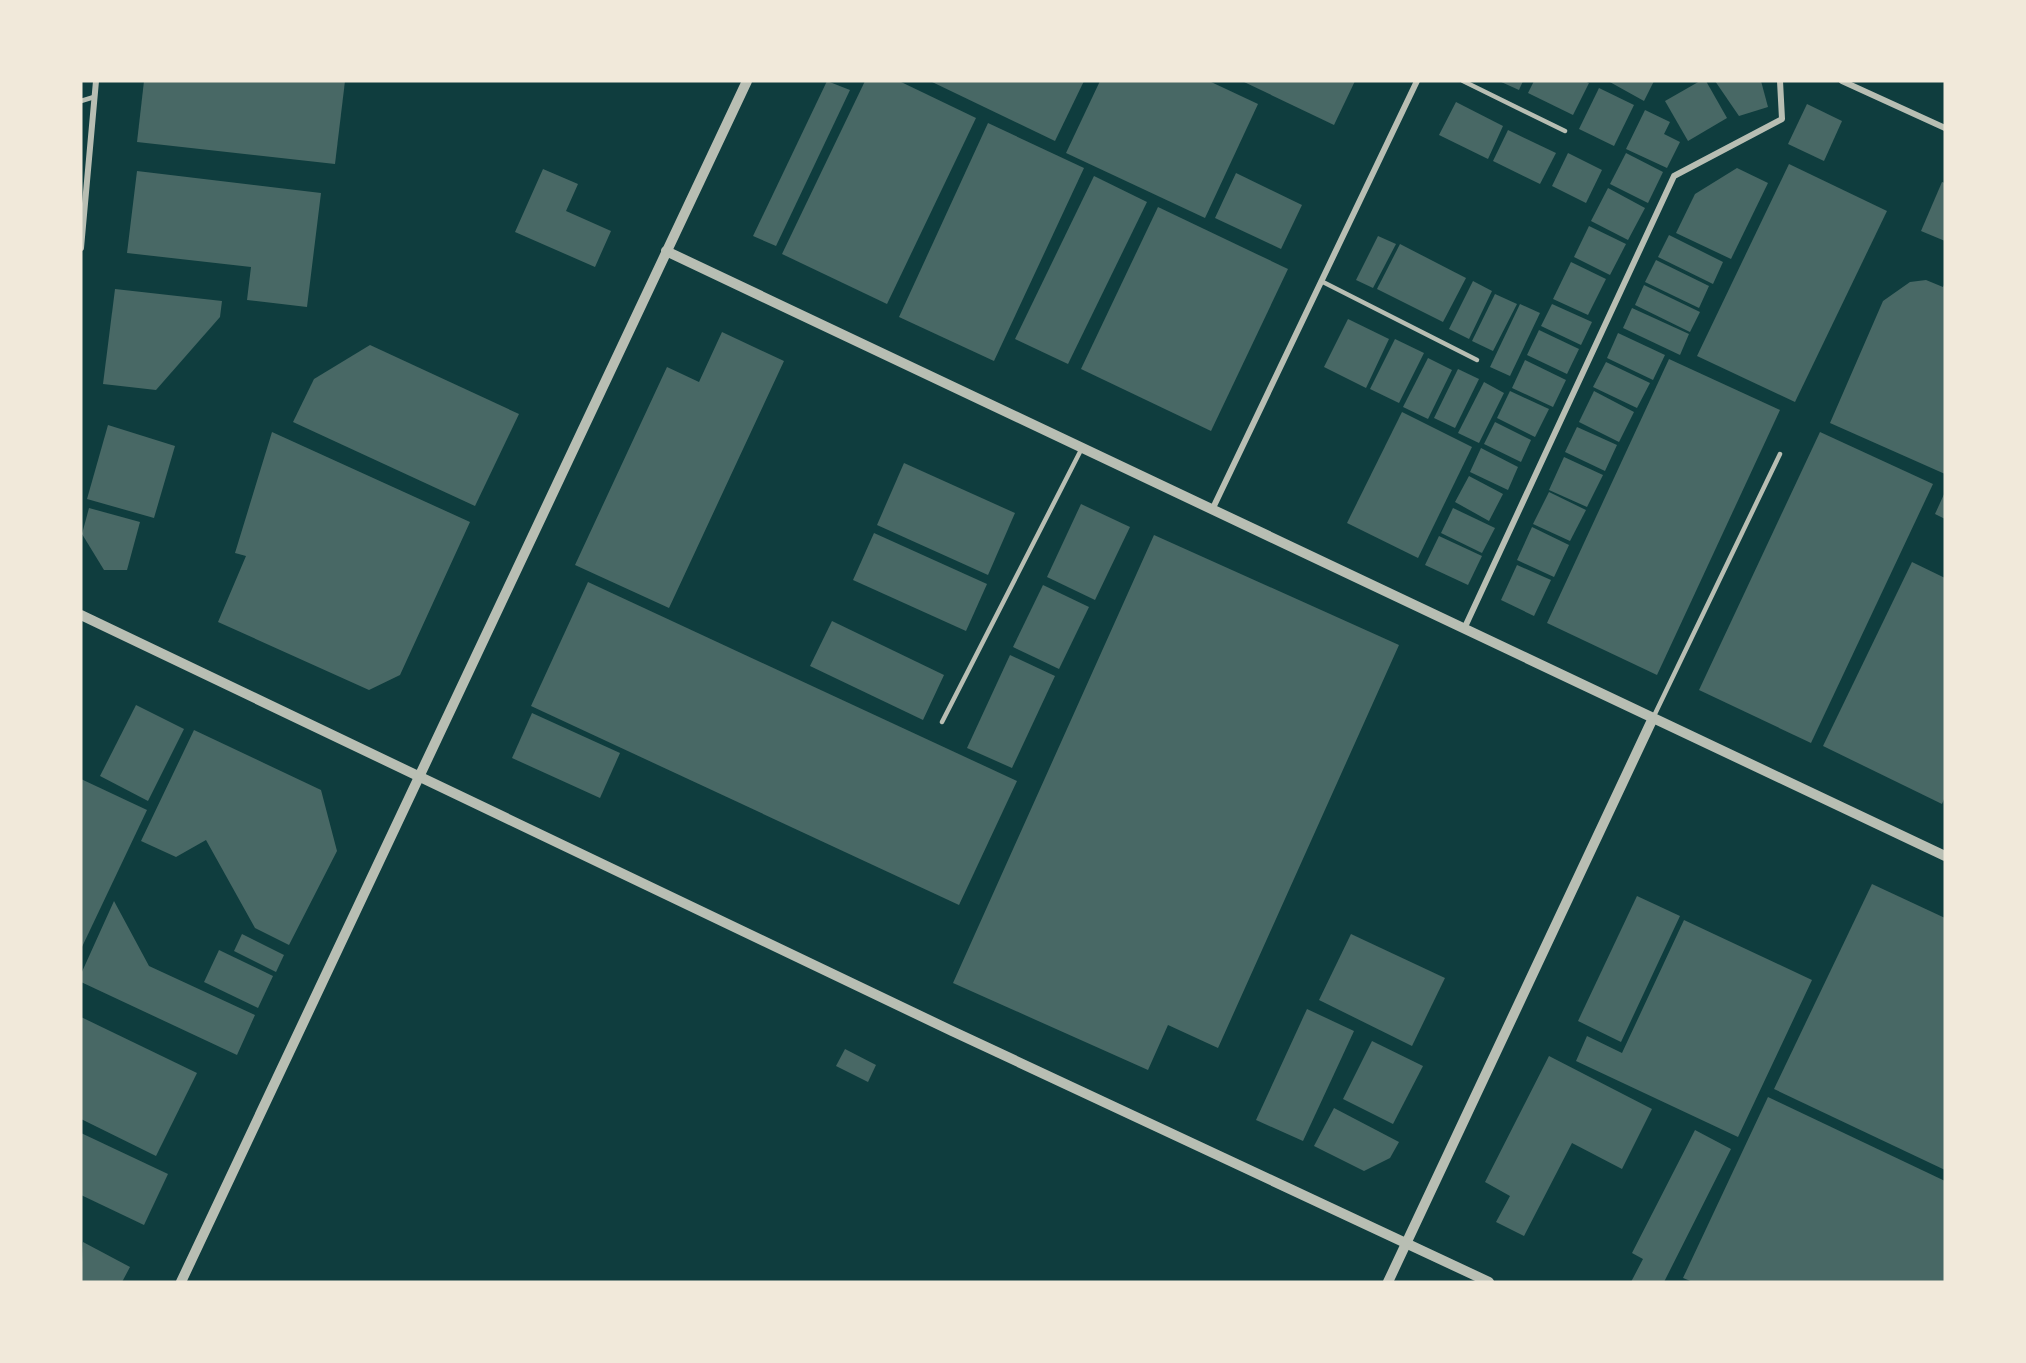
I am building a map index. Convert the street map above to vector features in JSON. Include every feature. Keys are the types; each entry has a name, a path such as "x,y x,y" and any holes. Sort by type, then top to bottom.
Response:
{"street":[{"path":"81,248 96,81"},
{"path":"181,1282 747,81"},
{"path":"1211,510 1417,81"},
{"path":"1464,629 1674,176 1782,118 1780,81"},
{"path":"1842,81 1945,128"},
{"path":"666,251 1945,856"},
{"path":"81,615 952,1031 1489,1282"},
{"path":"1388,1282 1653,718"}],"lane":[{"path":"1463,81 1565,131"},
{"path":"81,101 94,98"},
{"path":"1321,281 1477,360"},
{"path":"942,722 1082,448"},
{"path":"1653,718 1780,454"}],"building":[{"path":"144,81 345,81 335,164 137,142"},
{"path":"827,81 850,90 776,246 753,236"},
{"path":"865,81 899,81 976,118 887,304 782,254"},
{"path":"930,81 1084,81 1055,141"},
{"path":"1100,81 1209,81 1258,104 1205,218 1066,153"},
{"path":"1242,81 1355,81 1334,125"},
{"path":"1499,81 1523,81 1519,90"},
{"path":"1534,81 1584,81 1589,83 1573,115 1528,93"},
{"path":"1608,81 1654,81 1644,101"},
{"path":"1700,81 1706,81 1727,118 1688,141 1665,101"},
{"path":"1715,81 1761,81 1768,107 1739,116"},
{"path":"1599,88 1634,105 1614,146 1579,129"},
{"path":"1456,102 1503,126 1488,159 1439,135"},
{"path":"1807,104 1842,121 1824,161 1788,144"},
{"path":"1645,110 1670,122 1664,134 1680,142 1667,168 1626,149"},
{"path":"988,123 1084,168 994,361 899,317"},
{"path":"1508,130 1556,153 1540,184 1493,161"},
{"path":"1568,153 1602,170 1586,203 1552,186"},
{"path":"1626,153 1663,172 1648,203 1610,184"},
{"path":"1789,164 1887,211 1795,402 1697,356"},
{"path":"1737,168 1768,183 1731,259 1676,233 1695,194"},
{"path":"543,169 578,184 566,211 611,231 595,267 515,232"},
{"path":"137,171 321,193 307,307 247,300 251,267 127,253"},
{"path":"1236,173 1302,205 1281,249 1215,218"},
{"path":"1094,176 1147,202 1068,364 1015,339"},
{"path":"1942,182 1945,183 1945,241 1921,231"},
{"path":"1608,188 1645,208 1628,240 1591,221"},
{"path":"1158,207 1288,269 1211,431 1081,369"},
{"path":"1589,226 1626,244 1610,275 1574,257"},
{"path":"1669,235 1723,262 1713,284 1658,257"},
{"path":"1378,236 1396,244 1373,288 1356,280"},
{"path":"1400,244 1466,278 1443,322 1377,289"},
{"path":"1656,260 1709,286 1699,308 1645,282"},
{"path":"1571,262 1606,279 1588,315 1553,299"},
{"path":"1926,280 1943,287 1945,283 1945,474 1830,423 1883,301 1910,282"},
{"path":"1473,281 1492,291 1469,339 1449,329"},
{"path":"1644,285 1700,312 1690,332 1635,305"},
{"path":"115,289 222,301 220,317 156,390 103,384"},
{"path":"1495,294 1517,304 1493,351 1472,341"},
{"path":"1520,304 1540,313 1510,376 1490,367"},
{"path":"1552,304 1592,322 1581,345 1541,326"},
{"path":"1632,308 1689,334 1680,355 1623,328"},
{"path":"1348,319 1389,339 1366,388 1324,367"},
{"path":"1539,330 1579,349 1567,374 1527,355"},
{"path":"722,332 784,361 669,608 575,565 667,367 699,382"},
{"path":"1618,333 1665,355 1653,380 1607,358"},
{"path":"1395,339 1424,353 1399,403 1370,389"},
{"path":"370,345 519,414 475,506 293,422 314,379"},
{"path":"1428,358 1452,370 1428,419 1403,407"},
{"path":"1669,359 1780,410 1657,675 1547,623"},
{"path":"1525,360 1566,380 1553,407 1512,388"},
{"path":"1606,362 1650,383 1637,408 1593,387"},
{"path":"1458,369 1479,379 1455,428 1434,418"},
{"path":"1484,382 1504,393 1479,443 1458,433"},
{"path":"1510,391 1549,409 1535,437 1497,418"},
{"path":"1594,391 1634,412 1619,442 1579,422"},
{"path":"1402,412 1472,447 1418,558 1347,523"},
{"path":"1495,422 1531,440 1521,462 1484,444"},
{"path":"108,425 175,446 154,518 87,499"},
{"path":"1577,427 1617,445 1605,471 1565,452"},
{"path":"272,432 470,522 400,675 369,690 218,622 246,556 235,553"},
{"path":"1820,432 1933,484 1811,743 1699,690"},
{"path":"1481,448 1518,467 1508,490 1470,472"},
{"path":"1564,457 1603,475 1587,507 1549,490"},
{"path":"904,463 1015,513 988,575 877,525"},
{"path":"1469,476 1503,494 1489,521 1455,502"},
{"path":"1549,492 1586,510 1570,541 1533,524"},
{"path":"1945,492 1945,519 1935,514"},
{"path":"1081,504 1130,527 1095,600 1047,577"},
{"path":"89,508 140,522 127,570 104,570 82,534"},
{"path":"1453,508 1495,528 1482,553 1441,533"},
{"path":"1532,527 1569,545 1554,577 1517,560"},
{"path":"874,533 987,584 966,631 853,580"},
{"path":"1154,535 1399,645 1218,1048 1168,1025 1148,1070 953,983"},
{"path":"1439,536 1482,556 1468,585 1425,565"},
{"path":"1912,562 1945,578 1945,797 1942,804 1823,746"},
{"path":"1517,565 1551,580 1534,616 1501,600"},
{"path":"588,582 1017,781 959,905 531,706"},
{"path":"1043,585 1089,607 1059,669 1013,647"},
{"path":"832,621 944,675 923,720 810,666"},
{"path":"1010,655 1055,676 1012,768 967,748"},
{"path":"136,705 184,729 148,801 100,776"},
{"path":"532,713 620,753 600,798 512,758"},
{"path":"194,730 321,790 337,851 289,945 255,928 206,840 176,857 141,841"},
{"path":"81,779 147,810 81,949"},
{"path":"1872,884 1945,918 1945,1170 1774,1089"},
{"path":"1637,896 1680,916 1621,1042 1578,1021"},
{"path":"114,901 149,966 255,1015 237,1055 81,982 81,974"},
{"path":"1684,920 1812,980 1738,1137 1576,1061 1587,1036 1622,1053"},
{"path":"242,934 284,955 276,972 234,951"},
{"path":"1351,934 1445,978 1412,1046 1319,1000"},
{"path":"219,950 273,976 258,1008 204,982"},
{"path":"1307,1009 1354,1031 1303,1141 1256,1120"},
{"path":"81,1017 197,1073 156,1156 81,1119"},
{"path":"1372,1041 1423,1066 1393,1124 1343,1099"},
{"path":"845,1049 876,1065 868,1082 836,1066"},
{"path":"1549,1056 1652,1109 1622,1169 1572,1143 1524,1236 1496,1222 1510,1196 1485,1182"},
{"path":"1768,1097 1945,1181 1945,1282 1693,1282 1683,1278"},
{"path":"1334,1108 1399,1142 1390,1158 1364,1171 1314,1146"},
{"path":"1695,1130 1731,1149 1664,1282 1631,1282 1643,1259 1632,1253"},
{"path":"81,1133 168,1174 144,1225 81,1195"},
{"path":"83,1242 130,1267 122,1282 81,1282"}]}
